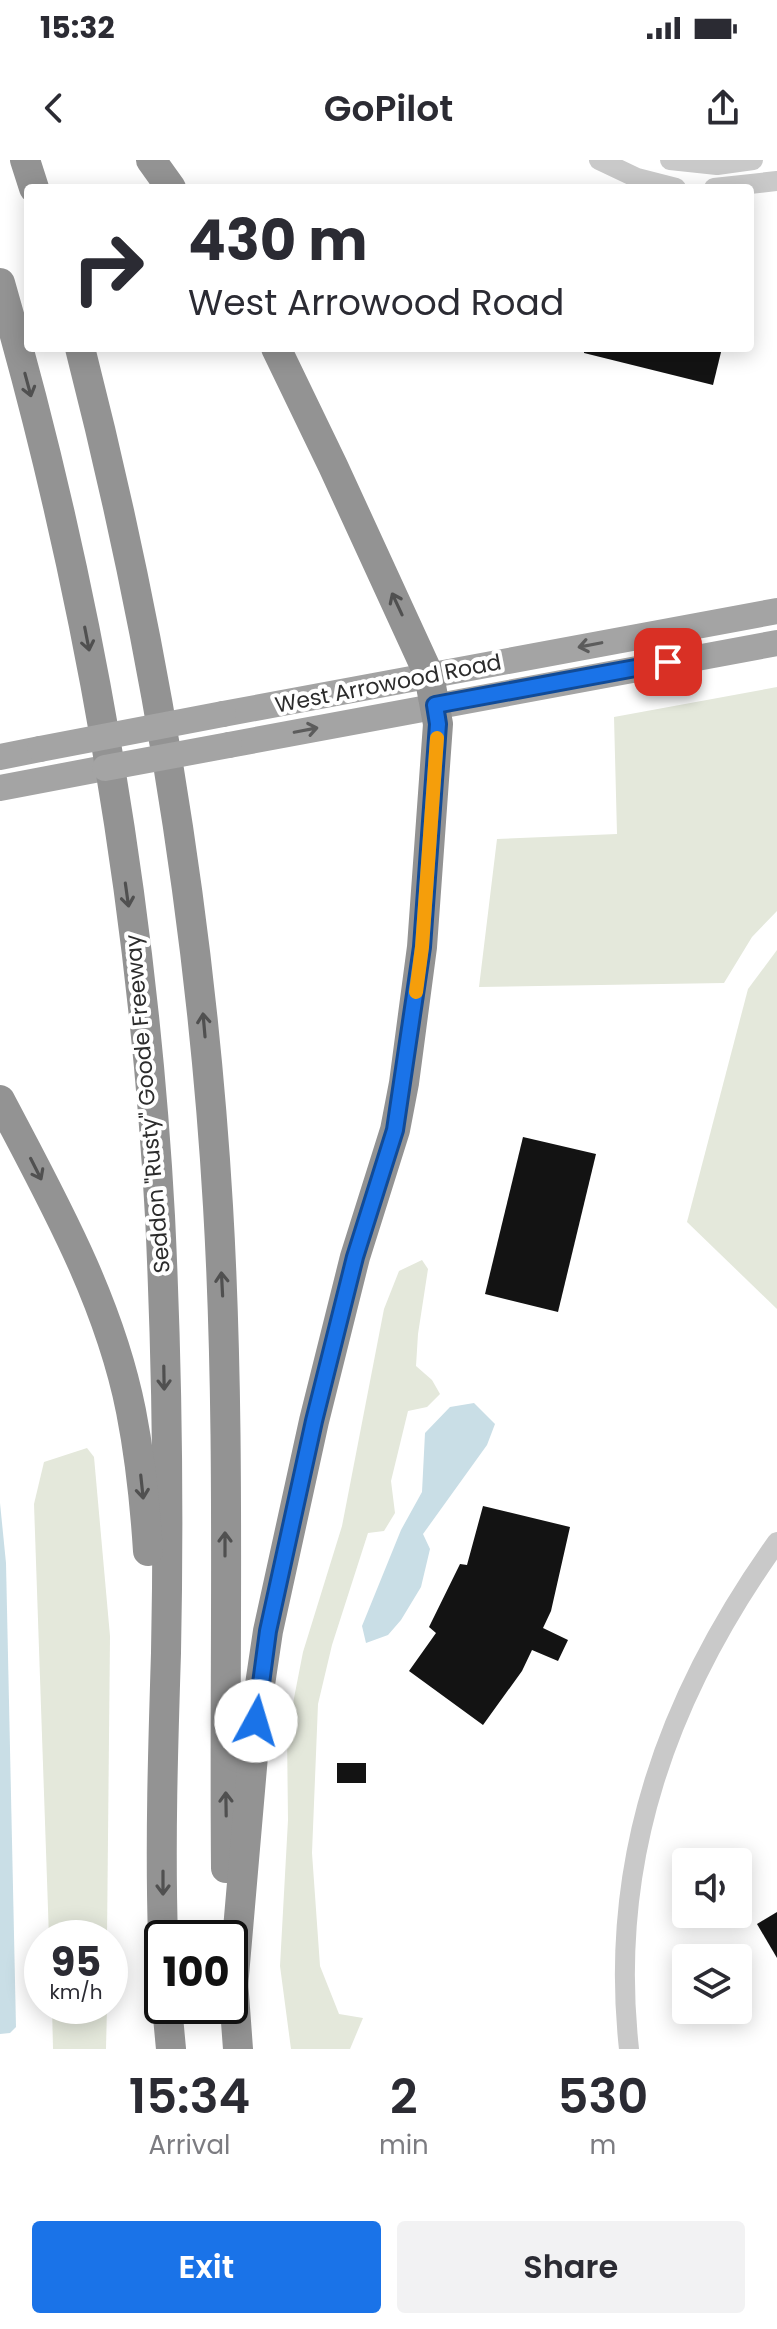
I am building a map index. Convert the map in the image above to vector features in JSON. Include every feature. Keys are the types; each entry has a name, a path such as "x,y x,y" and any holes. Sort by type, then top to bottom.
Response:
{"highway":[{"path":"25,160 33,184"},
{"path":"151,160 168,184"},
{"name":"Seddon \"Rusty\" Goode Freeway","path":"0,283 71,561 114,796 141,1004 160,1215 163,1323 166,1651 162,1749 163,1920"},
{"path":"81,352 104,442 160,708 203,1018 223,1309 229,1920"},
{"path":"239,1920 258,1698 268,1631 314,1421 355,1257 395,1130 404,1083 422,947 438,724 429,675 278,352"},
{"path":"0,1100 62,1218 89,1279 125,1386 140,1469 146,1526 162,1749"},
{"path":"169,2024 171,2049"},
{"path":"236,2024 238,2049"}],"main road":[{"name":"West Arrowood Road","path":"0,757 777,611"},
{"name":"West Arrowood Road","path":"0,788 777,643"}],"street":[{"path":"599,160 637,178 660,184"},
{"path":"670,160 717,165 753,160"},
{"path":"750,184 777,181"},
{"path":"629,2049 627,1929 631,1882 650,1791 669,1735 700,1664 742,1591 777,1542"}],"shaded area":[{"path":"777,687 777,911 752,937 724,983 479,987 497,839 617,834 614,717"},
{"path":"777,950 777,1309 687,1222 748,989"},
{"path":"422,1260 428,1269 416,1366 432,1380 440,1394 427,1407 408,1411 391,1481 395,1513 384,1531 368,1533 332,1645 318,1704 312,1853 320,1966 339,2014 363,2018 350,2049 291,2049 280,1966 288,1820 287,1734 303,1652 342,1526 384,1309 399,1271"},
{"path":"87,1448 94,1457 110,1636 107,1920 48,1920 34,1504 44,1462"},
{"path":"52,2024 107,2024 106,2049 53,2049"}],"water":[{"path":"474,1403 495,1424 487,1445 423,1534 430,1549 421,1587 401,1620 388,1635 366,1643 362,1626 401,1530 422,1492 425,1433 450,1407"},
{"path":"0,1503 6,1563 16,2027 10,2033 0,2034"}],"building":[{"path":"584,352 721,352 713,385"},
{"path":"523,1137 596,1154 558,1312 485,1294"},
{"path":"483,1506 570,1527 551,1611 543,1628 568,1640 558,1661 532,1650 522,1671 483,1725 409,1671 436,1633 429,1627 460,1564 467,1565"},
{"path":"337,1763 366,1763 366,1783 337,1783"},
{"path":"777,1912 777,1958 757,1924"}],"slow traffic":[{"path":"416,992 437,738"}],"route":[{"path":"256,1721 268,1631 314,1421 355,1257 395,1130 404,1083 422,947 438,724 435,705 668,662"}]}
